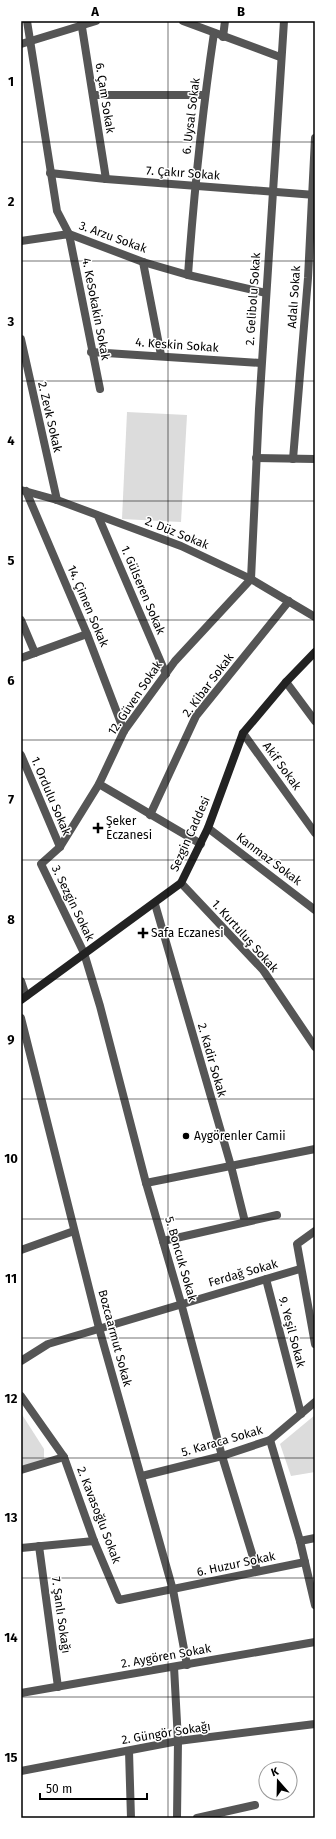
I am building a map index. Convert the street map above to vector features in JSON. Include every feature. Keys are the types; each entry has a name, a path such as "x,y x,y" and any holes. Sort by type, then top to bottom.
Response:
{"main road":[{"name":"Sezgin Caddesi","path":"23,998 84,953 155,904 181,883 208,828 243,733 286,682 315,652"}],"street":[{"name":"3. Arzu Sokak","path":"27,21 57,211 69,234 143,262 188,275 266,294"},
{"path":"21,44 81,23 96,21"},
{"path":"183,21 280,57"},
{"path":"223,37 225,21"},
{"name":"2. Gelibolu Sokak","path":"251,579 256,458 280,57 284,21"},
{"name":"6. Çam Sokak","path":"81,23 106,179"},
{"name":"6. Uysal Sokak","path":"188,275 195,186 205,95 214,33"},
{"path":"93,95 205,95"},
{"name":"Adalı Sokak","path":"293,459 314,195 315,138"},
{"name":"7. Çakır Sokak","path":"50,173 106,179 314,195"},
{"path":"21,241 69,234"},
{"name":"4. KeSokakin Sokak","path":"69,234 100,389"},
{"path":"143,262 161,355"},
{"name":"2. Zevk Sokak","path":"21,339 57,500"},
{"name":"4. Keskin Sokak","path":"92,352 161,355 262,363"},
{"path":"256,458 315,459"},
{"name":"2. Düz Sokak","path":"24,491 57,500 181,546 251,579 315,617"},
{"name":"14. Çimen Sokak","path":"24,491 87,634 124,731"},
{"name":"1. Gülseren Sokak","path":"98,516 166,674"},
{"name":"12. Güven Sokak","path":"60,847 99,784 124,731 175,661 251,579"},
{"name":"2. Kibar Sokak","path":"150,815 196,716 289,601"},
{"path":"21,620 35,653"},
{"path":"21,658 87,634"},
{"path":"286,682 315,721"},
{"name":"Akif Sokak","path":"243,733 315,833"},
{"name":"1. Ordulu Sokak","path":"21,755 60,847"},
{"path":"99,784 201,844"},
{"name":"Kanmaz Sokak","path":"208,828 315,910"},
{"name":"3. Sezgin Sokak","path":"60,847 41,864 84,953"},
{"name":"1. Kurtuluş Sokak","path":"181,883 263,970 315,1046"},
{"name":"2. Kadir Sokak","path":"155,904 231,1166 245,1222"},
{"name":"5. Boncuk Sokak","path":"84,953 100,1006 146,1183 181,1303 222,1456 257,1570"},
{"path":"21,981 23,998"},
{"name":"Bozcaarmut Sokak","path":"21,1018 99,1328 173,1590 187,1665"},
{"path":"146,1183 315,1149"},
{"path":"163,1241 277,1215"},
{"path":"21,1250 74,1231"},
{"path":"315,1231 297,1244 300,1269 315,1344"},
{"name":"Ferdağ Sokak","path":"21,1361 48,1344 181,1303 300,1269"},
{"name":"9. Yeşil Sokak","path":"266,1279 301,1414"},
{"name":"2. Kavasoğlu Sokak","path":"21,1396 64,1457 94,1541 119,1600 173,1590"},
{"name":"5. Karaca Sokak","path":"142,1476 222,1456 270,1440 315,1402"},
{"path":"270,1440 300,1541 315,1605"},
{"path":"21,1470 64,1457"},
{"path":"300,1541 315,1538"},
{"path":"21,1548 94,1541"},
{"name":"7. Şanlı Sokağı","path":"39,1546 58,1687"},
{"name":"6. Huzur Sokak","path":"173,1590 257,1570 305,1562"},
{"name":"2. Aygören Sokak","path":"21,1693 315,1642"},
{"path":"174,1667 178,1741 177,1818"},
{"name":"2. Güngör Sokağı","path":"21,1771 178,1741 315,1724"},
{"path":"129,1751 131,1818"},
{"path":"197,1818 255,1805"}],"shaded area":[{"path":"127,412 187,415 181,522 122,519"},
{"path":"21,1413 44,1449 44,1460 21,1467"},
{"path":"315,1415 315,1472 291,1476 280,1444"}],"place":[{"name":"Şeker Eczanesi","path":"98,828"},
{"name":"Safa Eczanesi","path":"143,933"},
{"name":"Aygörenler Camii","path":"186,1136"}]}
